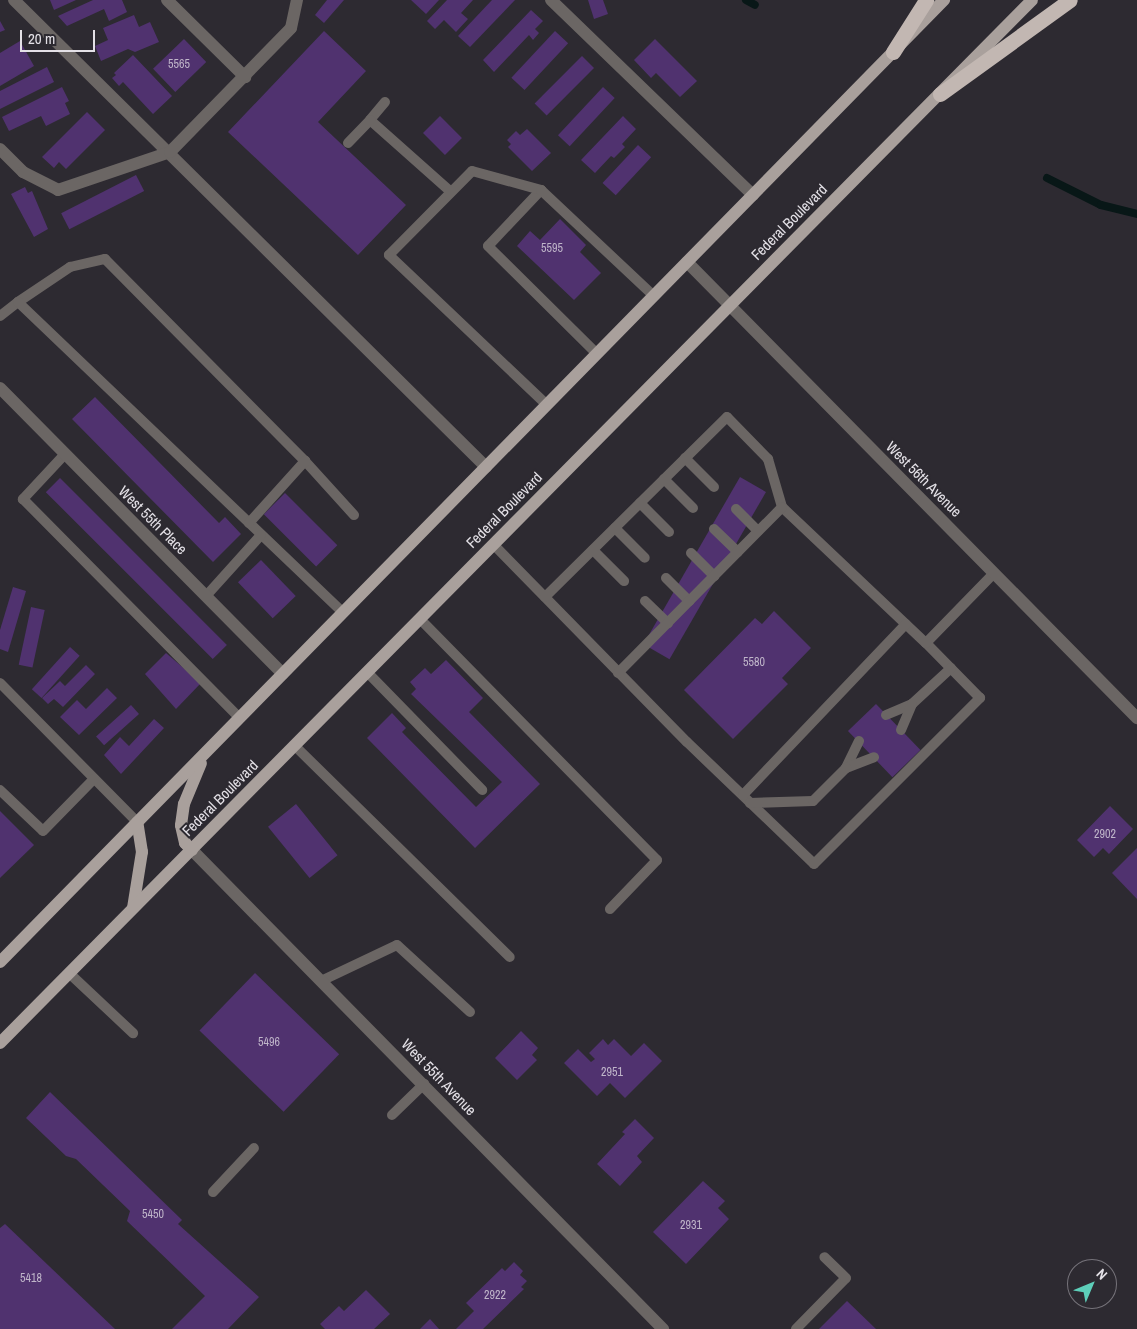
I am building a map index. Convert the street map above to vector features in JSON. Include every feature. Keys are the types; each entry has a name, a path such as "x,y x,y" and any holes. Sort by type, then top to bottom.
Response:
{"highway":[{"path":"893,52 926,0"},
{"path":"940,94 1070,0"}],"main road":[{"path":"0,962 944,0"},
{"name":"Federal Boulevard","path":"0,1043 1032,0"},
{"path":"192,850 185,843 181,825 184,804 204,756"},
{"path":"133,908 142,852 137,822"}],"street":[{"path":"14,0 170,152 486,467"},
{"path":"167,0 245,77"},
{"path":"0,149 24,172 58,190 170,152 291,28 297,0"},
{"path":"551,0 753,195"},
{"name":"West 56th Avenue","path":"687,262 1137,718"},
{"name":"West 55th Place","path":"0,388 283,674"},
{"name":"West 55th Avenue","path":"192,850 424,1084 662,1329"}],"lane":[{"path":"348,143 385,102"},
{"path":"370,120 451,192"},
{"path":"547,404 389,255 451,192 472,171 541,190 654,296"},
{"path":"541,190 488,246 597,354"},
{"path":"0,316 70,267 105,259 305,461 354,515"},
{"path":"18,302 342,613"},
{"path":"493,544 618,673 814,864 980,698 926,643 782,507 768,459 726,417 545,597"},
{"path":"65,454 23,499 240,718"},
{"path":"685,458 714,487"},
{"path":"249,523 305,461"},
{"path":"664,479 693,508"},
{"path":"640,503 669,532"},
{"path":"618,673 782,507"},
{"path":"736,509 758,531"},
{"path":"615,528 645,558"},
{"path":"714,529 738,552"},
{"path":"206,596 261,535"},
{"path":"593,550 624,580"},
{"path":"690,553 714,576"},
{"path":"926,643 993,574"},
{"path":"666,578 689,601"},
{"path":"645,601 668,623"},
{"path":"420,620 657,860 610,909"},
{"path":"746,799 906,624"},
{"path":"886,715 912,704 950,668"},
{"path":"367,672 482,790"},
{"path":"0,683 137,822"},
{"path":"901,730 912,704"},
{"path":"746,799 813,801 846,768 859,741"},
{"path":"294,746 510,957"},
{"path":"846,768 874,757"},
{"path":"0,790 43,831 94,779"},
{"path":"321,981 397,945 470,1012"},
{"path":"69,973 133,1034"},
{"path":"392,1115 424,1084"},
{"path":"213,1192 254,1148"},
{"path":"796,1329 846,1278 824,1257"}],"building":[{"path":"50,0 76,0 54,10"},
{"path":"93,0 122,0 127,12 109,21 104,9 67,26 58,16"},
{"path":"327,0 344,0 324,23 315,15"},
{"path":"411,0 439,0 426,14"},
{"path":"447,0 473,0 461,13 468,19 456,32 444,20 435,29 427,21"},
{"path":"492,0 515,0 470,47 458,36"},
{"path":"588,0 603,0 608,14 594,19"},
{"path":"531,10 543,21 535,29 539,33 533,40 529,35 494,72 483,60"},
{"path":"134,15 139,27 150,22 159,42 135,52 128,49 101,61 95,46 108,40 103,28"},
{"path":"0,21 5,30 0,32"},
{"path":"324,31 366,71 318,122 406,205 358,255 228,132"},
{"path":"555,31 568,43 525,90 511,78"},
{"path":"184,39 206,62 175,92 153,69"},
{"path":"655,39 697,81 680,97 656,73 651,78 634,60"},
{"path":"20,41 34,66 0,86 0,53"},
{"path":"133,55 172,96 153,114 123,82 119,86 112,78 116,75 114,73"},
{"path":"582,56 594,68 547,115 535,103"},
{"path":"47,67 54,82 0,109 0,91"},
{"path":"62,87 69,101 65,103 70,114 46,126 41,116 9,131 2,117"},
{"path":"603,87 615,98 570,146 558,135"},
{"path":"87,112 105,130 66,169 59,162 54,168 42,157"},
{"path":"440,116 462,138 445,155 423,133"},
{"path":"623,116 636,129 622,144 625,147 614,158 611,156 595,173 581,160"},
{"path":"527,129 551,153 532,171 508,147 511,144 507,140 516,131 520,135"},
{"path":"638,145 651,157 616,195 603,183"},
{"path":"136,175 144,191 69,229 61,213"},
{"path":"25,187 28,193 32,191 48,229 34,237 11,194"},
{"path":"560,219 586,245 580,252 601,273 574,300 517,246 530,231 540,240"},
{"path":"95,397 219,523 225,517 241,534 213,562 72,419"},
{"path":"740,477 766,492 669,659 644,644"},
{"path":"60,478 227,645 213,659 46,492"},
{"path":"285,493 337,545 316,567 264,514"},
{"path":"261,560 296,596 273,618 238,582"},
{"path":"13,587 26,591 8,652 0,649 0,630"},
{"path":"31,607 45,610 32,668 19,665"},
{"path":"774,611 811,648 782,678 788,684 733,739 684,690 755,618 762,624"},
{"path":"70,647 80,656 42,698 32,689"},
{"path":"166,653 201,683 176,709 145,674"},
{"path":"446,660 483,698 469,712 540,784 475,848 367,738 392,713 406,728 402,732 476,807 502,782 411,694 416,689 410,682 425,668 431,674"},
{"path":"86,665 95,674 63,707 54,699 48,704 42,698 60,681 65,686"},
{"path":"107,688 117,698 79,735 60,717 77,700 86,709"},
{"path":"876,704 920,750 892,777 848,731"},
{"path":"131,705 139,714 104,745 96,736"},
{"path":"154,719 164,728 121,774 104,755 120,737 129,746"},
{"path":"296,804 338,855 310,878 268,827"},
{"path":"1110,806 1133,829 1109,854 1103,848 1094,857 1077,840"},
{"path":"0,811 34,845 0,878"},
{"path":"1137,848 1137,899 1112,873"},
{"path":"255,973 339,1054 284,1112 199,1031"},
{"path":"521,1031 538,1048 532,1055 537,1060 517,1080 495,1058"},
{"path":"603,1039 608,1045 614,1039 631,1056 644,1043 662,1061 625,1098 610,1083 597,1096 564,1063 578,1049 591,1062 595,1059 589,1053"},
{"path":"50,1092 182,1220 178,1224 259,1297 228,1329 172,1329 205,1296 127,1221 130,1211 76,1159 66,1156 26,1118"},
{"path":"635,1119 654,1138 637,1156 642,1162 620,1186 597,1164 625,1134 622,1132"},
{"path":"703,1181 725,1201 718,1208 729,1219 686,1264 653,1232"},
{"path":"5,1224 115,1329 0,1329 0,1228"},
{"path":"514,1262 523,1271 520,1275 527,1281 521,1287 524,1289 483,1329 456,1329 474,1311 466,1303 502,1268 505,1271"},
{"path":"366,1290 390,1314 374,1329 325,1329 320,1324 339,1306 344,1311"},
{"path":"847,1301 876,1329 819,1329"},
{"path":"430,1319 439,1329 420,1329"}],"waterway":[{"path":"746,0 755,5"},
{"path":"1047,178 1101,205 1137,214"}]}
